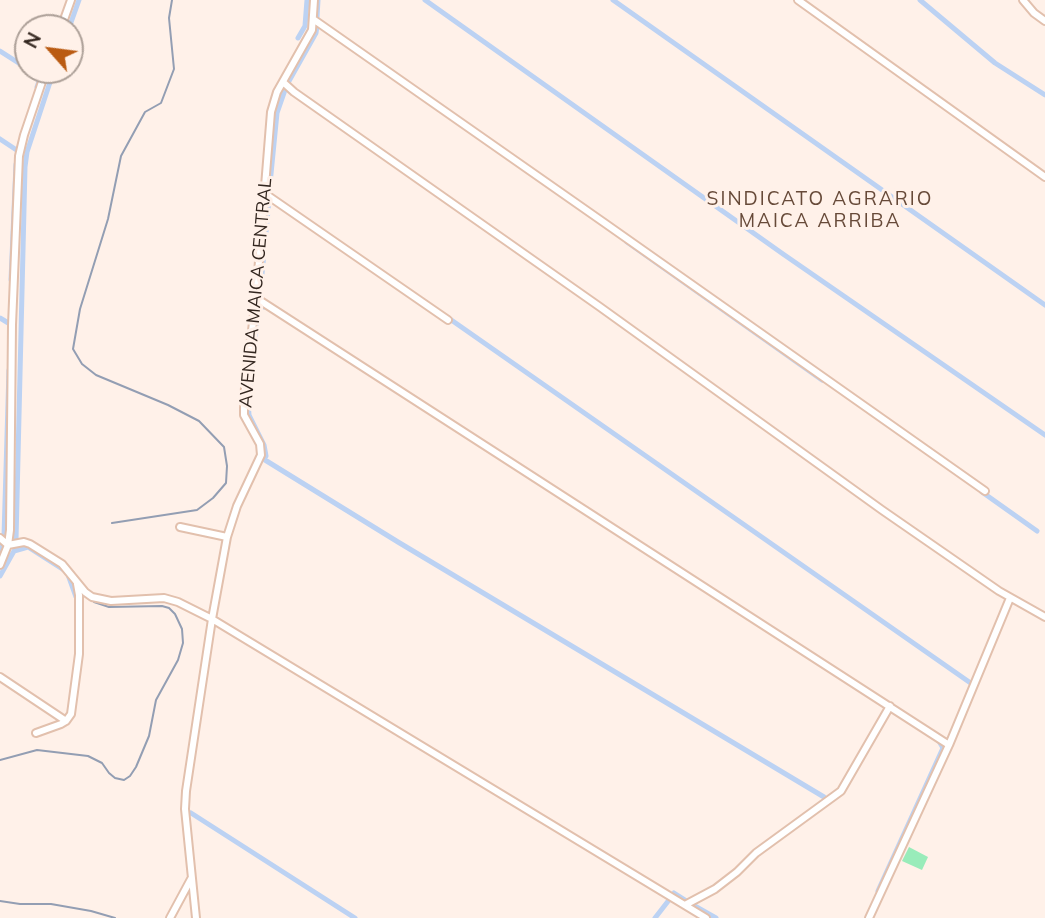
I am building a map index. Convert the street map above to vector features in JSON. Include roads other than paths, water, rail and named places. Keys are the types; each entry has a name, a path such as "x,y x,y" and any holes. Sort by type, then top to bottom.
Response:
{"street":[{"name":"AVENIDA MAICA CENTRAL","path":"196,918 185,801 227,537 237,506 261,455 260,444 244,415 244,408 271,112 277,92 312,30 314,0"},
{"path":"798,0 1045,177"},
{"path":"1023,0 1045,21"},
{"path":"313,19 985,491"},
{"path":"283,82 882,510 1010,598 1045,617"},
{"path":"0,565 8,545 12,326 19,156 41,84"},
{"path":"264,193 448,320"},
{"path":"256,298 949,745"},
{"path":"180,527 227,537"},
{"path":"0,538 8,545"},
{"path":"8,545 24,542 30,544 62,564 85,592 100,599 125,601 164,598 212,619 706,918"},
{"path":"36,733 66,722 74,707 78,669 77,581"},
{"path":"869,918 949,745 1010,598"},
{"path":"0,677 66,722"},
{"path":"685,905 715,889 756,853 841,791 890,706"},
{"path":"170,918 192,877"}],"waterway":[{"path":"74,14 79,0"},
{"path":"112,523 197,510 213,498 226,483 224,447 199,421 96,375 82,364 73,349 80,309 108,219 121,156 145,112 161,103 174,69 169,18 172,0"},
{"path":"298,38 305,26 307,0"},
{"path":"317,17 318,0"},
{"path":"425,0 783,254 1045,435"},
{"path":"613,0 1045,305"},
{"path":"920,0 995,63 1045,95"},
{"path":"289,81 316,33 317,26"},
{"path":"0,51 14,60"},
{"path":"16,540 25,167 27,152 49,84"},
{"path":"269,194 277,113 285,90"},
{"path":"0,139 18,151 18,154"},
{"path":"11,280 16,164"},
{"path":"260,295 269,200"},
{"path":"627,242 822,380"},
{"path":"264,307 259,303 248,402 249,415 264,445 266,456"},
{"path":"447,317 972,684"},
{"path":"0,318 10,324"},
{"path":"4,536 9,370"},
{"path":"265,460 824,797"},
{"path":"982,492 1037,531"},
{"path":"0,556 3,544"},
{"path":"0,576 14,551 28,547 67,572 76,597"},
{"path":"0,760 37,750 88,756 102,763 115,778 124,780 136,767 149,736 156,700 178,660 183,643 182,629 169,608 109,607 94,602"},
{"path":"878,891 943,748 939,741"},
{"path":"191,813 355,918"},
{"path":"674,893 685,900"},
{"path":"655,918 669,900"},
{"path":"0,901 51,904 115,918"},
{"path":"693,905 716,918"}],"district":[{"name":"SINDICATO AGRARIO MAICA ARRIBA","path":"820,210"}]}
